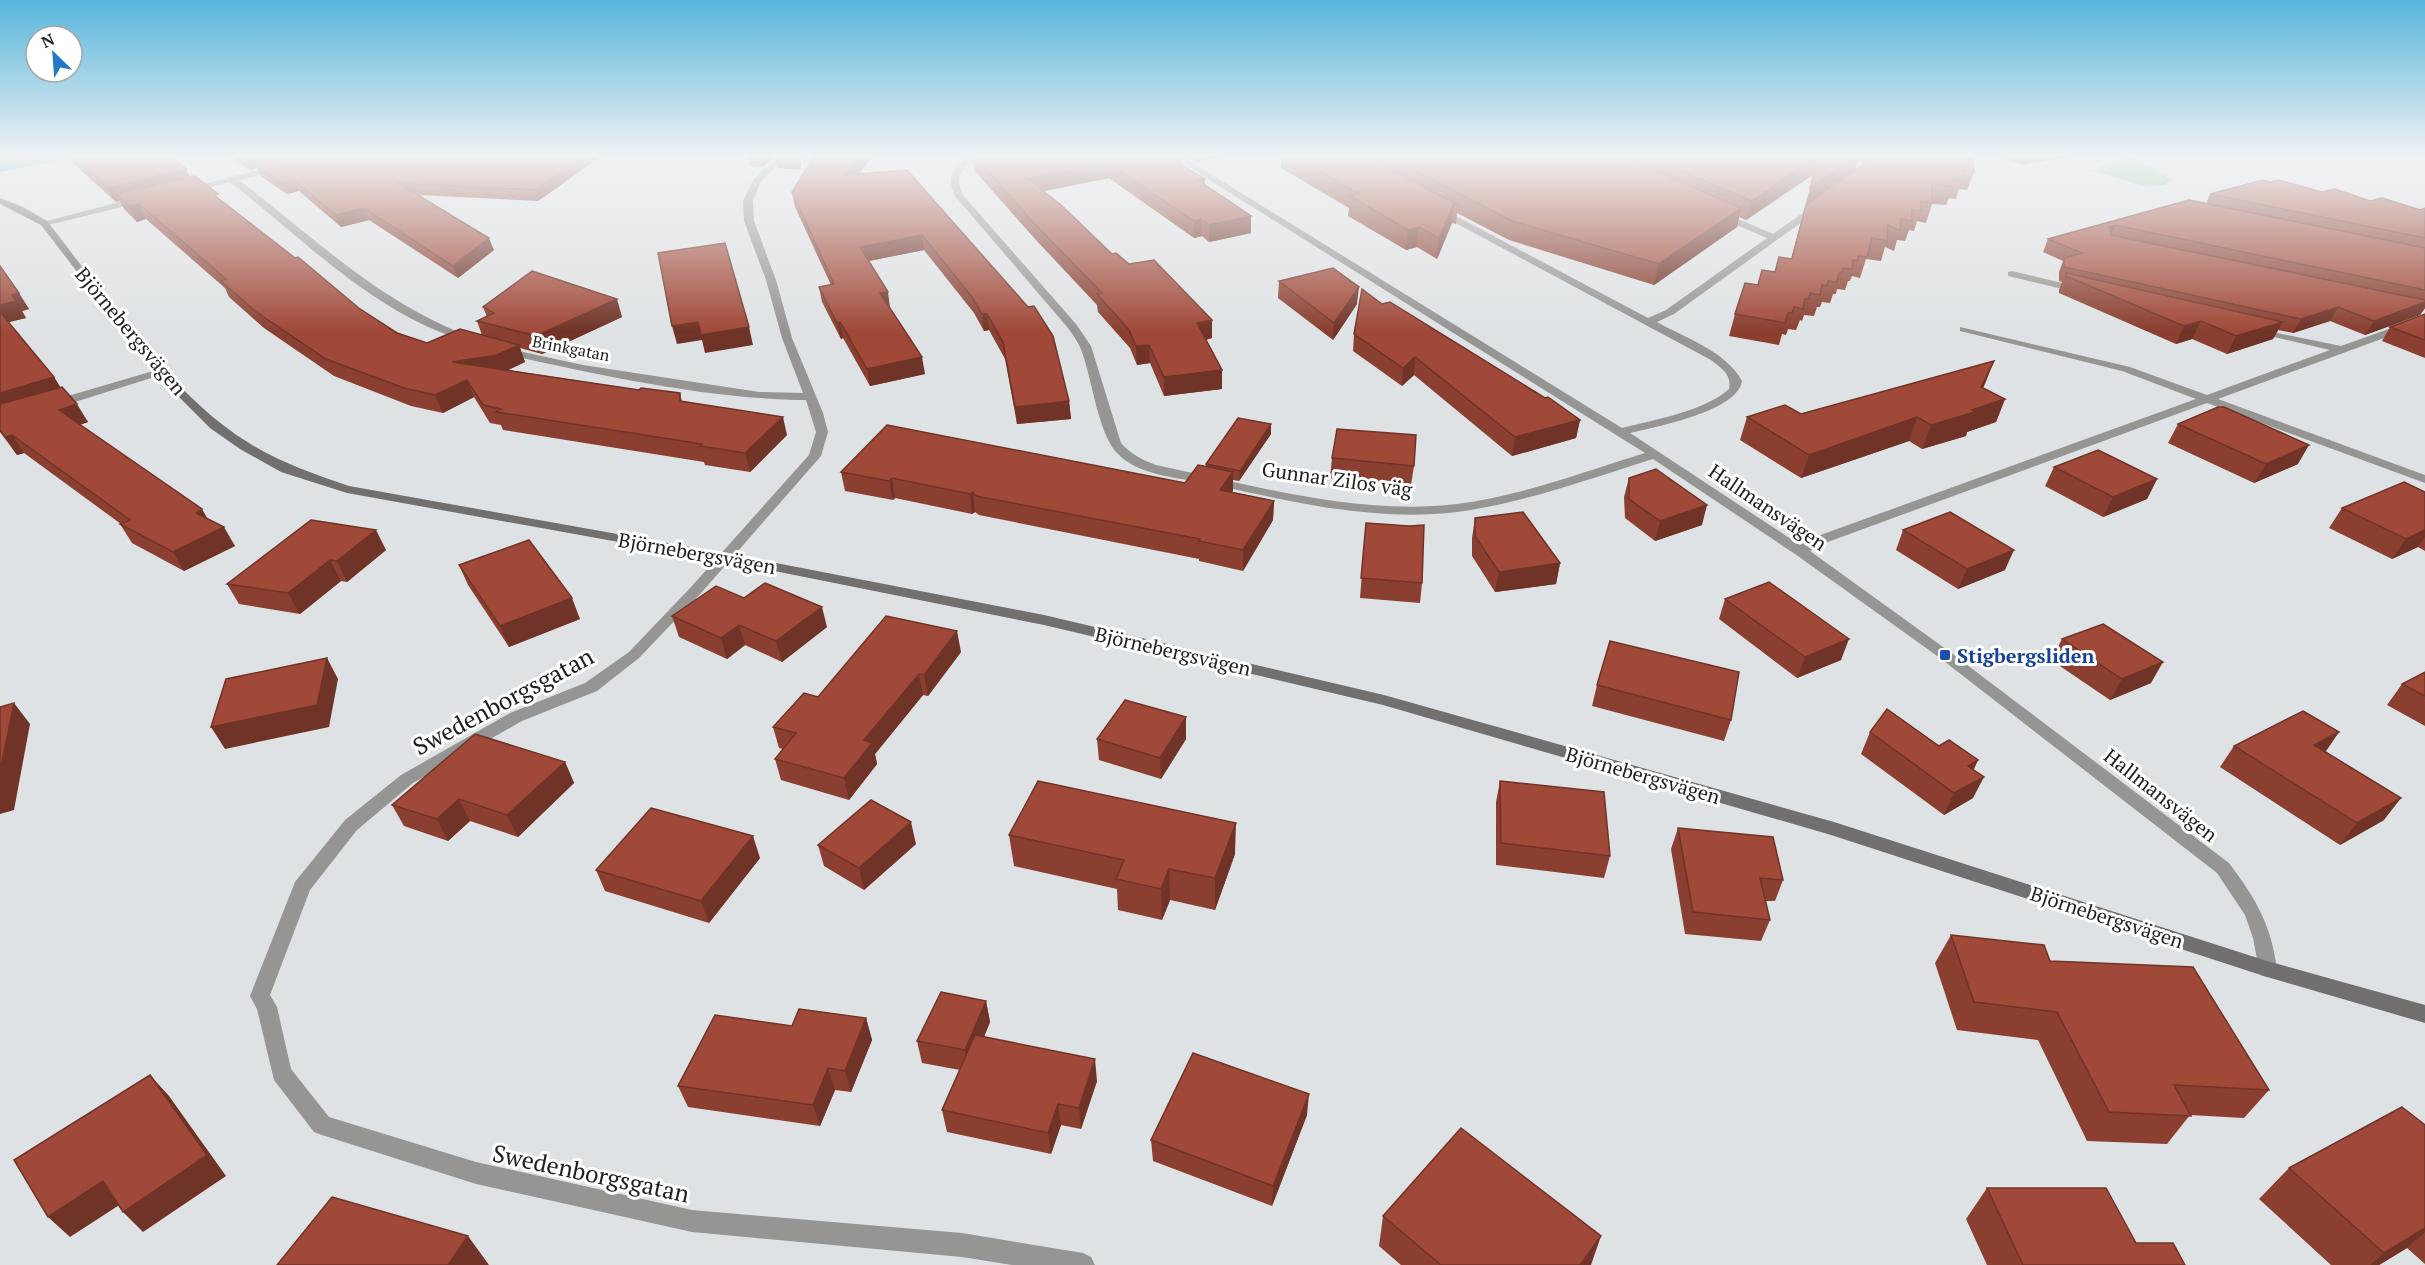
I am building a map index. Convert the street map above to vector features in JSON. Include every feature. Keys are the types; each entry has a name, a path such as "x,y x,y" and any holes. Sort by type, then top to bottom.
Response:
{"street":[{"name":"Björnebergsvägen","path":"27,213 44,223 160,372 214,425 244,447 286,469 346,489 724,557 1044,621 1384,700 1834,829 2267,969 2425,1014"},
{"path":"44,223 85,213"},
{"name":"Brinkgatan","path":"274,213 344,269 412,315 462,338 522,356 583,368 759,396 812,397"},
{"name":"Swedenborgsgatan","path":"749,213 749,221 771,280 787,338 812,397 822,432 815,456 639,650 591,687 516,717 407,779 351,825 302,887 260,996 267,1007 281,1073 322,1125 476,1173 692,1221 962,1245 1083,1265"},
{"name":"Gunnar Zilos väg","path":"974,213 1072,326 1085,346 1115,443 1121,453 1134,462 1310,499 1384,509 1427,510 1481,504 1515,496 1655,454"},
{"name":"Hallmansvägen","path":"1267,213 1655,454 1800,551 1946,655 2223,868 2252,906 2265,941 2267,969"},
{"path":"1445,213 1715,358 1730,369 1736,381 1735,388 1719,401 1647,426 1620,432"},
{"path":"1716,213 1774,238"},
{"path":"1649,322 1670,312 1809,213"},
{"path":"2012,274 2088,292"},
{"path":"2413,308 2425,311"},
{"path":"1800,551 1820,540 2425,319"},
{"path":"2249,328 2342,349"},
{"path":"1964,329 2126,369 2425,478"},
{"path":"39,408 160,372"}],"building":[{"path":"149,213 237,213 295,258 298,257 360,309 397,333 427,343 460,329 519,345 497,355 452,362 639,390 641,388 680,393 680,401 783,417 745,453 700,446 702,444 496,412 501,409 483,405 467,380 435,395 404,388 326,359 255,311 221,281 226,279"},
{"path":"372,213 448,213 489,238 453,266"},
{"path":"802,213 945,213 1028,307 1034,306 1053,336 1069,401 1015,407 1003,342 987,314 982,314 972,297 922,235 860,247 888,292 880,293 922,357 867,369 840,322 837,323 819,287 834,284"},
{"path":"1025,213 1069,213 1112,254 1116,253 1129,264 1154,260 1212,320 1197,323 1222,370 1164,377 1149,345 1136,346 1129,330 1097,294 1102,293"},
{"path":"1182,213 1247,213 1251,216 1209,225 1201,219 1194,221"},
{"path":"1379,213 1450,213 1439,238 1419,227 1408,230"},
{"path":"1497,213 1734,213 1659,264 1512,221"},
{"path":"1804,213 1912,213 1912,221 1901,219 1900,231 1888,225 1887,241 1872,238 1867,257 1858,256 1857,261 1853,260 1852,269 1843,268 1837,282 1828,281 1827,286 1822,285 1820,295 1810,293 1809,299 1805,299 1803,309 1794,307 1792,313 1788,313 1785,323 1735,314 1745,283 1758,285 1762,270 1775,272 1779,257 1792,259"},
{"path":"2142,213 2253,213 2425,248 2425,290 2115,225 2110,227 2111,235 2425,300 2425,302 2374,321 2338,307 2301,319 2064,267 2064,258 2083,253 2048,239"},
{"path":"2303,213 2425,213 2425,238"},
{"path":"725,243 749,327 701,335 698,322 672,326 658,253"},
{"path":"0,266 19,293 12,295 16,301 0,305"},
{"path":"1333,268 1359,287 1334,323 1279,281"},
{"path":"532,271 617,299 536,336 477,321 494,313 483,307"},
{"path":"2066,273 2283,322 2236,336 2201,321 2184,326 2066,276"},
{"path":"1362,289 1382,304 1390,302 1545,398 1548,397 1580,420 1515,437 1415,357 1403,368 1354,334"},
{"path":"0,312 54,377 0,393"},
{"path":"2425,314 2425,340 2390,327"},
{"path":"1994,361 1981,387 2005,399 1972,410 1975,412 1931,425 1917,417 1809,455 1747,417 1785,405 1801,414"},
{"path":"62,387 77,404 59,410 202,509 196,513 224,527 173,552 120,524 130,520 12,435 5,437 0,430 0,404"},
{"path":"2218,407 2224,407 2309,445 2266,464 2178,424"},
{"path":"1238,418 1271,424 1240,471 1206,464"},
{"path":"887,425 1185,483 1198,465 1215,468 1233,472 1220,490 1274,501 1243,550 1199,541 1200,539 976,496 973,492 970,494 892,478 889,481 841,472"},
{"path":"1337,429 1416,435 1414,466 1332,458"},
{"path":"2098,450 2157,479 2113,497 2054,467"},
{"path":"1656,469 1707,505 1660,521 1629,499 1629,478"},
{"path":"2404,482 2425,492 2425,530 2406,539 2342,508"},
{"path":"1523,512 1560,563 1499,572 1475,536 1475,518"},
{"path":"1950,512 2014,550 1967,569 1903,530"},
{"path":"311,520 376,530 337,561 330,560 288,593 227,584"},
{"path":"1366,523 1424,525 1422,583 1361,578"},
{"path":"529,540 572,598 500,626 459,565"},
{"path":"1769,582 1849,639 1805,657 1725,599"},
{"path":"765,583 822,607 776,641 739,625 721,638 672,616 716,586 744,598"},
{"path":"886,616 957,631 924,675 919,674 864,740 872,743 844,778 775,759 796,733 773,727 804,693 818,697"},
{"path":"2103,624 2163,662 2122,679 2062,639"},
{"path":"1610,641 1739,672 1731,720 1597,685"},
{"path":"327,658 317,705 211,727 226,679"},
{"path":"2425,672 2425,696 2402,684"},
{"path":"1125,700 1186,717 1160,758 1097,739"},
{"path":"14,703 0,772 0,707"},
{"path":"1887,709 1939,746 1949,740 1978,760 1968,766 1984,777 1954,793 1870,732"},
{"path":"2303,711 2339,732 2314,745 2401,798 2357,823 2234,746"},
{"path":"475,734 565,762 507,815 459,799 437,819 392,805"},
{"path":"1038,781 1236,823 1215,878 1169,869 1161,889 1116,879 1124,860 1009,835"},
{"path":"1500,781 1604,792 1610,856 1501,843"},
{"path":"871,800 911,822 859,868 818,845"},
{"path":"651,808 753,836 701,901 596,870"},
{"path":"1678,828 1773,837 1783,880 1760,878 1770,920 1693,912"},
{"path":"1951,935 2044,945 2050,961 2193,967 2269,1090 2174,1085 2191,1116 2109,1112 2057,1012 1974,1002"},
{"path":"941,992 986,1001 965,1050 917,1041"},
{"path":"799,1009 866,1018 845,1071 828,1068 813,1105 678,1086 715,1015 792,1026"},
{"path":"975,1035 1095,1059 1079,1108 1058,1104 1048,1133 942,1110"},
{"path":"1193,1053 1309,1094 1273,1186 1151,1140"},
{"path":"150,1075 207,1155 123,1212 103,1181 48,1217 14,1160"},
{"path":"2402,1107 2425,1125 2425,1228 2384,1253 2289,1168"},
{"path":"1461,1128 1601,1236 1580,1265 1441,1265 1383,1216"},
{"path":"1987,1188 2106,1188 2136,1243 2173,1243 2185,1265 2023,1265"},
{"path":"332,1197 468,1236 448,1265 277,1265"}],"place":[{"name":"Stigbergsliden","path":"1945,655"}]}
